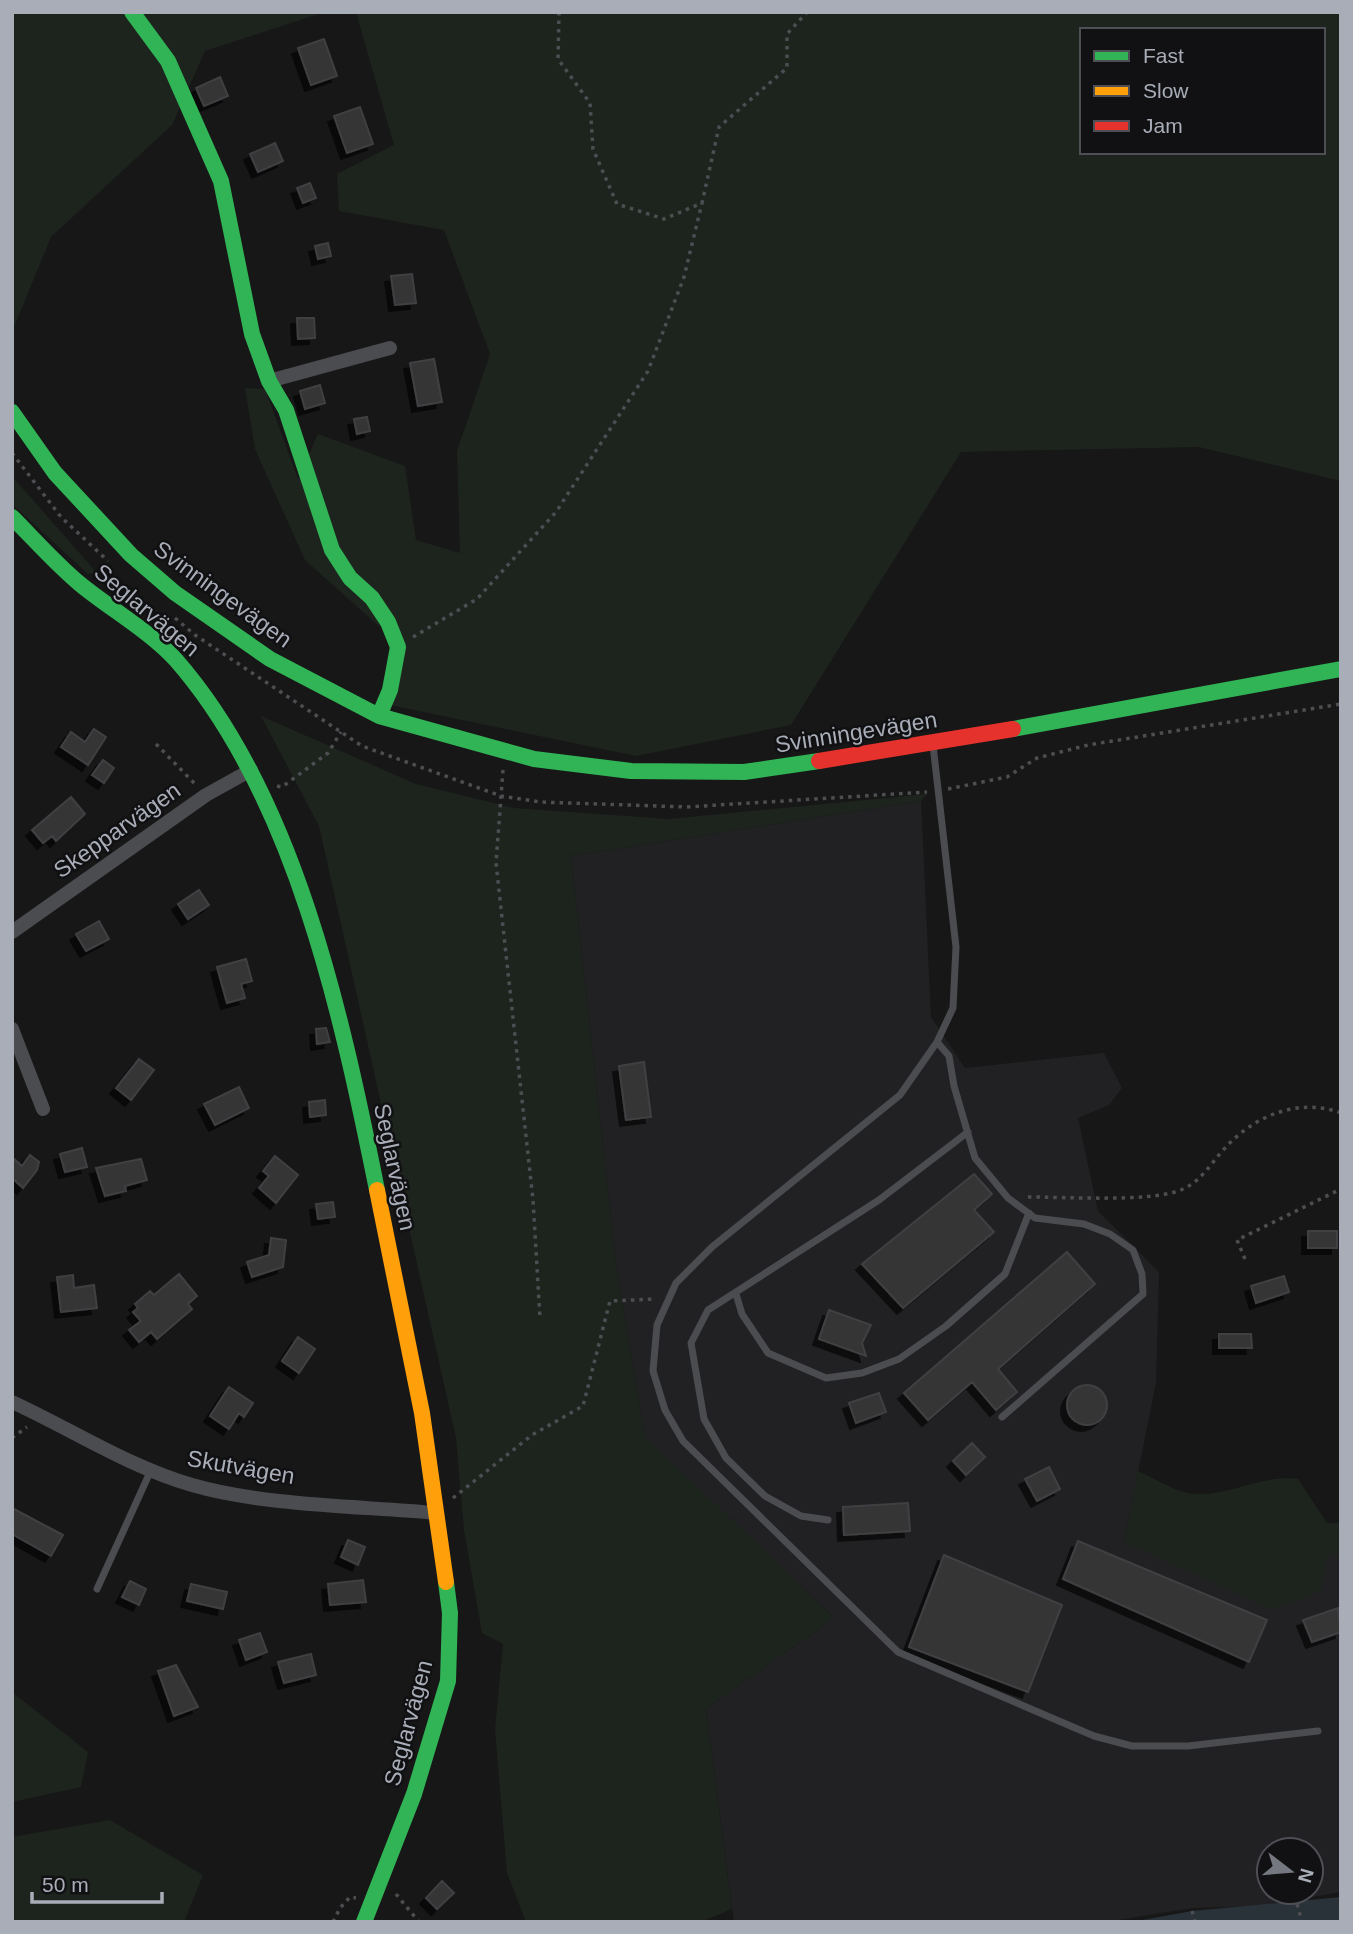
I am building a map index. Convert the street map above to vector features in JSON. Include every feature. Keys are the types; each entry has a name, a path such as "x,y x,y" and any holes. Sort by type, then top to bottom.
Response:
{"street":[{"path":"132,12 168,61 221,181 252,334 269,381 286,410 332,550 350,578 372,598 388,622 398,647 390,690 379,716"},
{"path":"269,381 390,348"},
{"name":"Svinningevägen","path":"12,412 55,473 92,515 176,593 270,659 379,716 505,752 583,767 686,774 744,772 933,744 1341,669"},
{"name":"Seglarvägen","path":"12,517 77,582 173,657 214,706 254,777 302,891 350,1064 422,1413 450,1613 448,1681 414,1794 364,1922"},
{"name":"Skepparvägen","path":"12,932 206,795 254,777"},
{"path":"12,1029 43,1109"},
{"name":"Skutvägen","path":"12,1402 151,1470 191,1485 258,1497 436,1513"}],"lane":[{"path":"933,744 956,947 953,1008 937,1042 900,1096 712,1247 677,1283 657,1325 653,1371 665,1410 684,1441 898,1652 1094,1736 1132,1746 1188,1746 1318,1731"},
{"path":"937,1042 948,1056 975,1158 1008,1198 1035,1218 1084,1224 1110,1234 1133,1250 1142,1274 1143,1294 1002,1417"},
{"path":"828,1520 802,1516 765,1496 726,1458 704,1419 691,1343 708,1310 879,1200 968,1132"},
{"path":"736,1294 742,1314 768,1353 826,1378 862,1373 899,1359 946,1326 1006,1274 1029,1213"},
{"path":"97,1589 151,1470"}],"path":[{"path":"559,12 558,59 590,103 593,149 617,204 664,219 702,203"},
{"path":"398,647 477,599 556,512 648,371 684,277 719,127 787,68 787,34 807,12"},
{"path":"12,453 61,517 110,562"},
{"path":"167,611 195,635 362,746 501,796 540,802 686,807 938,791 1007,777 1037,758 1088,745 1341,704"},
{"path":"254,777 282,787 328,753 341,732"},
{"path":"156,744 206,795"},
{"path":"505,752 496,863 533,1200 540,1318"},
{"path":"1008,1198 1152,1195 1179,1191 1207,1172 1225,1147 1275,1112 1307,1106 1341,1113"},
{"path":"1245,1259 1237,1240 1341,1189"},
{"path":"436,1513 532,1435 583,1406 610,1301 669,1298"},
{"path":"380,1886 393,1891 419,1922"},
{"path":"1192,1911 1195,1922"}],"shaded area":[{"path":"12,12 325,12 205,51 172,125 51,237 12,332"},
{"path":"356,12 1341,12 1341,481 1199,447 961,452 791,725 636,756 390,705 390,636 305,560 255,449 245,388 265,389 298,479 318,434 405,466 416,540 460,553 457,451 490,354 444,230 339,211 337,174 394,145"},
{"path":"12,476 97,573 88,574 12,504"},
{"path":"261,716 416,784 514,808 669,819 927,794 921,801 571,856 617,1271 645,1436 834,1618 706,1709 732,1909 701,1922 526,1922 507,1873 495,1730 503,1644 482,1633 464,1530 456,1438 319,826"},
{"path":"921,801 931,1017 965,1068 1104,1053 1122,1088 1109,1105 1078,1118 1098,1211 1159,1272 1156,1383 1124,1542 1341,1555 1341,1892 1325,1895 1325,1836 1255,1836 1255,1906 1260,1906 1193,1908 1105,1922 734,1922 706,1709 834,1618 645,1436 617,1271 571,856"},
{"path":"1138,1471 1173,1488 1195,1494 1221,1492 1285,1478 1298,1479 1327,1523 1341,1523 1341,1555 1328,1555 1321,1591 1273,1610 1124,1542"},
{"path":"12,1692 88,1752 81,1787 12,1802"},
{"path":"110,1820 203,1875 184,1922 12,1922 12,1837"},
{"path":"1341,1897 1341,1922 1132,1922 1192,1911 1255,1905 1325,1906 1325,1899"}],"building":[{"path":"324,39 337,76 311,85 298,48"},
{"path":"220,77 228,96 204,106 196,88"},
{"path":"360,107 373,144 347,153 334,116"},
{"path":"275,143 283,161 258,172 250,154"},
{"path":"310,183 316,198 303,203 297,188"},
{"path":"328,243 331,256 318,259 315,246"},
{"path":"412,274 416,303 395,305 391,276"},
{"path":"297,318 314,318 315,338 298,339"},
{"path":"434,359 442,402 418,406 410,363"},
{"path":"320,385 325,403 305,409 300,391"},
{"path":"367,417 370,431 357,434 354,419"},
{"path":"94,729 106,737 88,765 61,747 71,732 85,742"},
{"path":"103,760 114,768 104,783 92,775"},
{"path":"71,797 85,814 56,841 52,836 43,843 32,830"},
{"path":"199,890 209,905 188,919 178,904"},
{"path":"99,921 109,939 86,951 76,934"},
{"path":"246,959 252,981 241,984 245,998 227,1003 217,967"},
{"path":"326,1028 330,1042 317,1044 316,1029"},
{"path":"139,1059 154,1070 131,1100 116,1088"},
{"path":"644,1062 651,1117 626,1120 619,1066"},
{"path":"239,1087 249,1108 215,1125 204,1104"},
{"path":"325,1100 326,1115 310,1117 309,1102"},
{"path":"82,1148 87,1167 65,1172 60,1154"},
{"path":"30,1155 39,1162 37,1170 23,1188 12,1178 12,1157 22,1166"},
{"path":"275,1156 298,1175 276,1203 259,1188 269,1176 263,1171"},
{"path":"141,1159 147,1180 125,1186 126,1191 105,1196 96,1168"},
{"path":"974,1174 992,1194 974,1210 994,1232 903,1308 862,1264"},
{"path":"333,1202 335,1217 318,1219 316,1204"},
{"path":"1308,1231 1337,1231 1337,1248 1308,1248"},
{"path":"271,1238 286,1240 283,1267 252,1277 247,1262 269,1255"},
{"path":"1067,1252 1095,1284 998,1369 1017,1392 996,1410 972,1382 928,1420 904,1393"},
{"path":"179,1274 197,1296 188,1304 192,1309 157,1339 151,1332 139,1342 129,1330 141,1321 133,1312 138,1308 135,1304 150,1291 154,1295"},
{"path":"73,1275 74,1288 94,1285 97,1308 61,1312 57,1277"},
{"path":"1284,1276 1289,1292 1256,1303 1251,1286"},
{"path":"829,1310 871,1325 862,1343 866,1356 819,1339"},
{"path":"1219,1334 1251,1334 1252,1348 1219,1348"},
{"path":"298,1337 315,1349 299,1373 282,1361"},
{"path":"1087,1385 1095,1386 1101,1391 1106,1397 1106,1413 1101,1419 1095,1424 1087,1425 1079,1424 1073,1419 1068,1413 1067,1405 1068,1397 1073,1391 1079,1386"},
{"path":"229,1387 253,1403 244,1417 239,1413 229,1429 210,1416"},
{"path":"879,1393 886,1412 856,1423 849,1403"},
{"path":"972,1443 985,1457 966,1475 953,1461"},
{"path":"1049,1467 1060,1489 1037,1501 1025,1479"},
{"path":"908,1503 910,1531 844,1535 843,1507"},
{"path":"12,1508 63,1535 51,1556 12,1534"},
{"path":"348,1540 365,1547 358,1565 341,1557"},
{"path":"1078,1541 1267,1620 1249,1662 1063,1579"},
{"path":"944,1555 1062,1605 1028,1692 909,1647"},
{"path":"363,1580 366,1602 330,1605 328,1584"},
{"path":"130,1581 146,1589 139,1605 122,1597"},
{"path":"191,1584 227,1592 223,1609 187,1601"},
{"path":"1338,1608 1341,1632 1312,1642 1303,1620"},
{"path":"260,1633 267,1652 246,1660 239,1640"},
{"path":"311,1654 316,1675 284,1683 278,1662"},
{"path":"176,1665 198,1707 174,1716 158,1671"},
{"path":"442,1881 454,1893 437,1909 426,1898"}],"traffic: fast":[{"path":"132,12 168,61 221,181 252,334 269,381 286,410 332,550 350,578 372,598 388,622 398,647 390,690 379,716"},
{"path":"12,412 55,473 131,555 175,593 270,659 379,716 534,759 631,771 744,772 819,761"},
{"path":"12,517 71,576 155,640 176,660 217,715 253,776 283,842 308,911 348,1053 377,1190"},
{"path":"1013,729 1341,669"},
{"path":"364,1922 414,1794 448,1681 450,1613 446,1582"}],"traffic: slow":[{"path":"377,1190 422,1413 446,1582"}],"traffic: jam":[{"path":"819,761 1013,729"}]}
